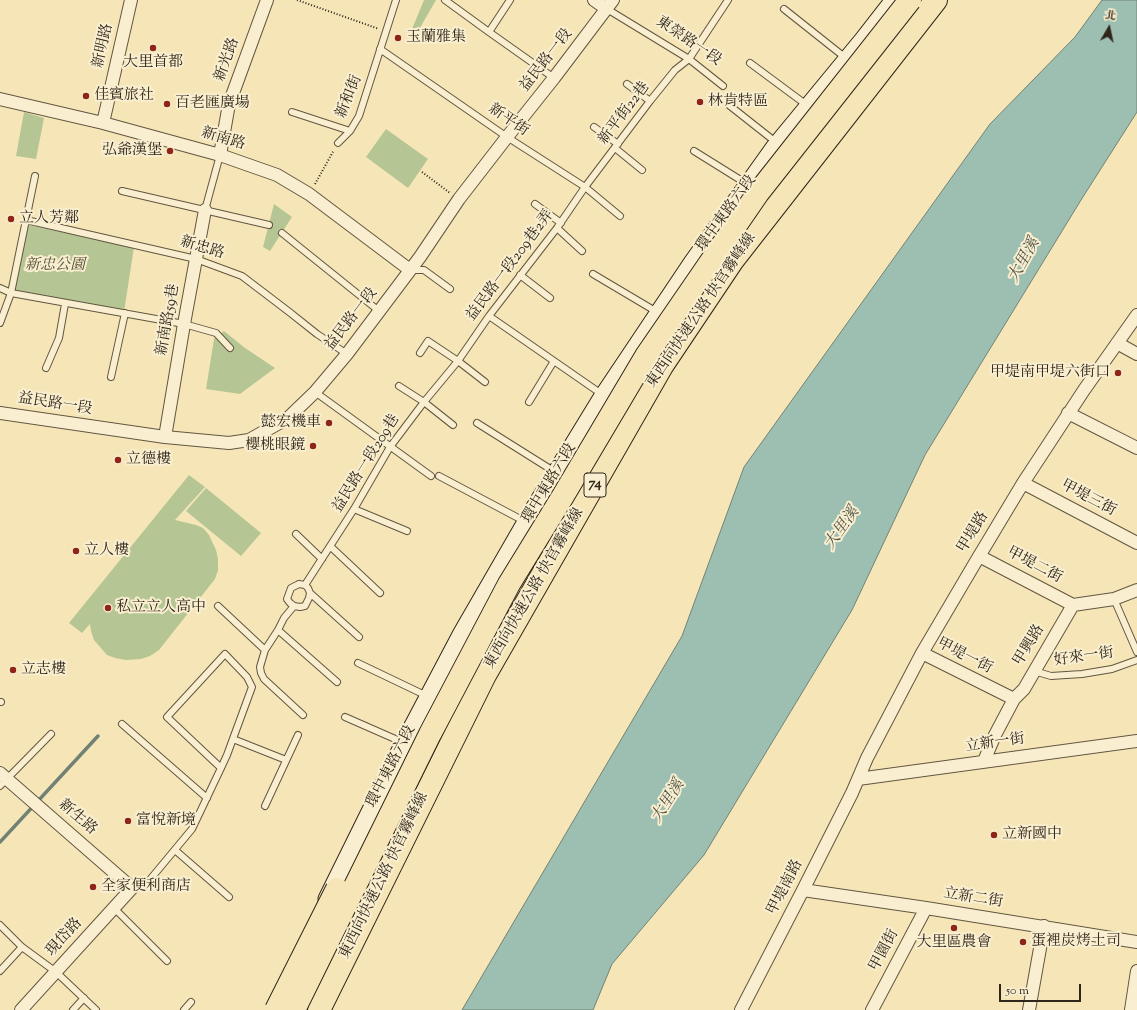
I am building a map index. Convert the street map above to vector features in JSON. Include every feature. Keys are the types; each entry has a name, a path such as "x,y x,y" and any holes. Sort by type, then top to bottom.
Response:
{"highway":[{"name":"東西向快速公路 快官霧峰線","path":"294,1010 430,734 509,584 646,356 758,193 910,0"},
{"name":"東西向快速公路 快官霧峰線","path":"319,1010 485,675 662,366 733,260 935,0"},
{"path":"276,1010 456,652 521,542 542,514 563,496"}],"street":[{"name":"新明路","path":"103,123 130,0"},
{"name":"新光路","path":"220,155 229,104 268,0"},
{"name":"東榮路一段","path":"594,0 610,4"},
{"name":"環中東路六段","path":"271,1010 404,743 462,633 526,522 603,396 692,263 778,144 894,0"},
{"name":"環中東路六段","path":"305,1010 438,736 515,587 652,361 728,251 922,0"},
{"name":"環中東路六段","path":"896,34 935,0"},
{"name":"益民路一段","path":"0,413 165,437 229,443 249,440 288,418 315,392 347,354 410,270 459,199 610,4"},
{"name":"新南路","path":"0,99 103,123 220,155 277,175 309,194 410,270"},
{"name":"新南路59巷","path":"165,437 205,210"},
{"name":"甲堤路","path":"858,779 922,653 979,556 1023,483 1068,413 1137,315"},
{"path":"1117,343 1137,354"},
{"path":"1068,413 1137,448"},
{"name":"甲堤三街","path":"1023,483 1137,543"},
{"name":"甲堤二街","path":"979,556 1073,605"},
{"path":"1073,605 1114,599 1137,590"},
{"name":"甲興路","path":"984,761 995,735 1014,699 1024,689 1073,605"},
{"path":"462,633 485,645"},
{"name":"甲堤一街","path":"922,653 1014,699"},
{"name":"立新一街","path":"858,779 1137,741"},
{"name":"新生路","path":"2,779 36,803 132,888"},
{"name":"甲堤南路","path":"741,1010 858,779"},
{"name":"現岱路","path":"20,1010 132,888"},
{"name":"立新二街","path":"803,890 1044,926 1137,942"},
{"name":"甲園街","path":"873,1009 926,908"},
{"path":"1029,1010 1044,926"},
{"path":"1131,1010 1137,971"},
{"path":"873,1009 886,1010"}],"lane":[{"name":"新和街","path":"338,143 350,131 359,116 396,0"},
{"path":"446,0 554,78"},
{"path":"489,32 510,0"},
{"name":"新平街22巷","path":"585,187 675,70 689,59 728,0"},
{"name":"東榮路一段","path":"610,4 689,59 723,86"},
{"path":"784,9 847,59"},
{"name":"新平街","path":"380,49 507,137 585,187 620,216"},
{"path":"750,63 808,106"},
{"path":"627,84 650,101"},
{"path":"720,98 778,144"},
{"path":"292,112 350,131"},
{"path":"594,127 642,170"},
{"path":"694,151 748,185"},
{"name":"新南路59巷","path":"205,210 220,155"},
{"path":"0,323 11,293 35,176"},
{"name":"益民路一段209巷2弄","path":"458,361 489,316 559,226 585,187"},
{"path":"122,191 269,225"},
{"path":"535,204 559,226 582,252"},
{"name":"新忠路","path":"26,220 196,259 242,276 317,334 347,354"},
{"path":"282,233 379,311"},
{"path":"410,270 424,270 450,289"},
{"path":"593,274 659,313"},
{"path":"520,275 550,298"},
{"path":"0,288 11,293 65,304 184,324 216,334 230,348"},
{"path":"46,368 58,338 65,304"},
{"path":"111,377 125,314"},
{"path":"489,316 603,396"},
{"path":"420,353 428,341 458,361 485,382"},
{"name":"益民路一段209巷","path":"304,585 354,509 390,447 424,402 458,361"},
{"path":"529,402 554,361"},
{"path":"398,386 424,402 453,425"},
{"path":"315,392 431,476"},
{"path":"477,423 556,473"},
{"path":"439,476 526,522"},
{"path":"354,509 407,531"},
{"path":"296,534 322,559"},
{"path":"330,546 380,593"},
{"path":"310,593 305,606 294,606 287,599 290,588 299,584 304,585 308,588 310,593 359,637"},
{"path":"1114,599 1137,652"},
{"path":"218,606 265,650"},
{"path":"294,606 284,618 265,650 260,667 264,679 303,715"},
{"path":"278,630 337,682"},
{"path":"132,888 148,882 192,829 221,768 233,739 252,687 246,677 224,654 167,717 221,768"},
{"name":"好來一街","path":"1034,671 1050,676 1082,674 1112,669 1137,660"},
{"path":"358,663 429,697"},
{"path":"345,717 404,743"},
{"path":"122,724 207,798"},
{"path":"2,779 51,734"},
{"path":"265,806 298,735"},
{"path":"233,739 286,760"},
{"path":"175,850 229,897"},
{"path":"114,908 167,961"},
{"path":"0,925 22,947 56,972 96,1010"},
{"path":"0,971 22,947"},
{"path":"73,1010 84,998"},
{"path":"184,1010 191,1002"}],"path":[{"path":"297,0 386,31"},
{"path":"309,194 338,143"},
{"path":"422,172 459,199"}],"green space":[{"path":"424,0 436,0 417,33 412,29"},
{"path":"24,112 44,118 36,159 16,156"},
{"path":"386,129 428,159 408,188 366,157"},
{"path":"274,204 292,217 270,251 263,247"},
{"name":"新忠公園","path":"28,225 134,247 124,312 14,293"},
{"path":"224,331 245,348 275,368 240,394 206,389 214,339"},
{"path":"189,475 205,487 175,520 203,528 209,535 216,550 218,559 218,570 215,579 159,650 150,656 141,659 126,660 107,655 94,640 90,624 82,633 69,623"},
{"path":"206,488 261,533 241,556 186,511"}],"water":[{"name":"大里溪","path":"1102,0 1137,0 1137,112 1081,200 925,455 852,610 704,855 612,964 593,1010 462,1010 682,636 744,467 990,124 1075,37"}],"waterway":[{"path":"0,842 98,736"}],"place":[{"name":"玉蘭雅集","path":"398,38"},
{"name":"大里首都","path":"153,48"},
{"name":"佳賓旅社","path":"86,96"},
{"name":"林肯特區","path":"700,102"},
{"name":"百老匯廣場","path":"167,104"},
{"name":"弘爺漢堡","path":"170,151"},
{"name":"立人芳鄰","path":"11,219"},
{"name":"甲堤南甲堤六街口","path":"1118,373"},
{"name":"懿宏機車","path":"329,423"},
{"name":"櫻桃眼鏡","path":"313,446"},
{"name":"立德樓","path":"118,460"},
{"name":"立人樓","path":"76,551"},
{"name":"私立立人高中","path":"108,608"},
{"name":"立志樓","path":"13,670"},
{"name":"富悅新境","path":"128,821"},
{"name":"立新國中","path":"994,835"},
{"name":"全家便利商店","path":"93,887"},
{"name":"大里區農會","path":"954,928"},
{"name":"蛋裡炭烤土司","path":"1023,942"}]}
